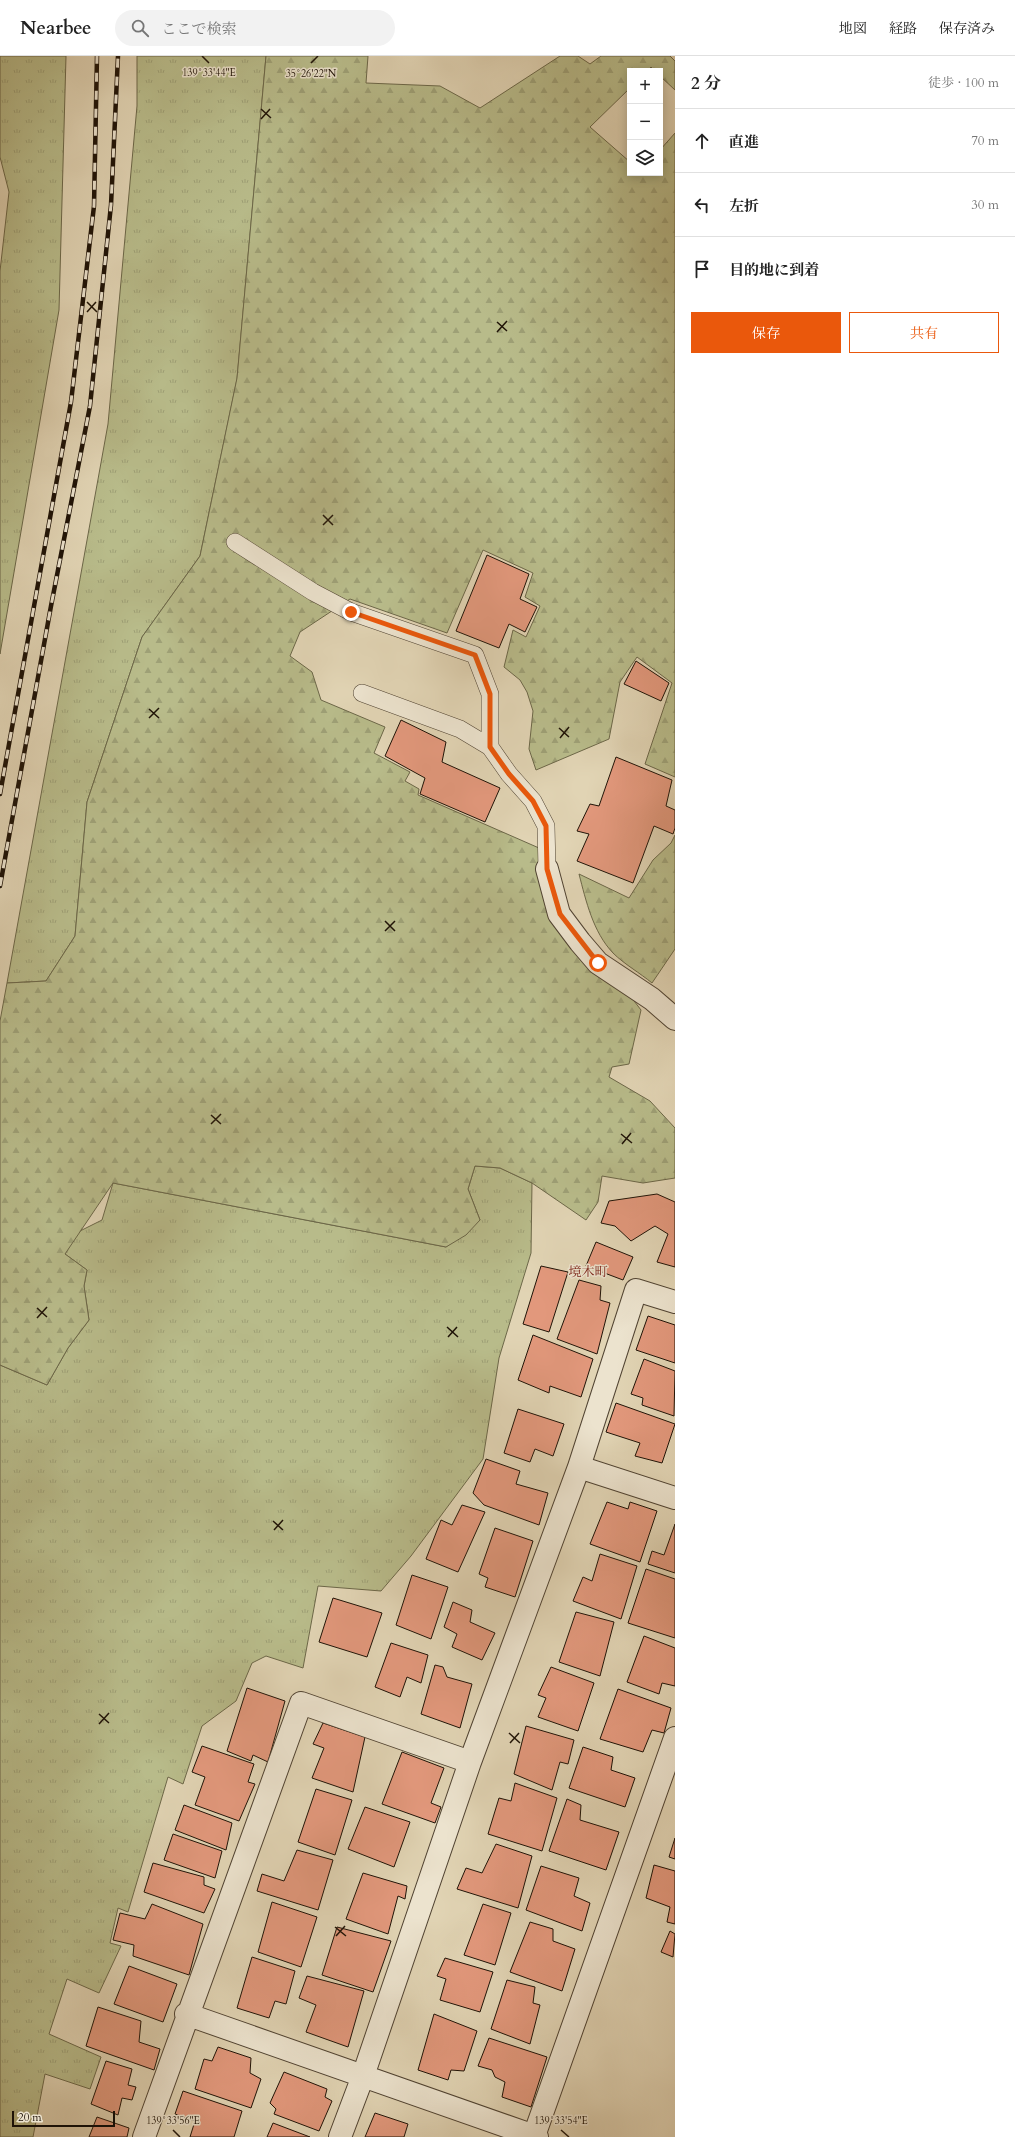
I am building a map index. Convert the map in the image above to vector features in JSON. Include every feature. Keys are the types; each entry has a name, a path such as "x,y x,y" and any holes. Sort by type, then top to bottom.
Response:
{"street":[{"path":"547,869 560,914 580,942 598,963 652,998 675,1019"},
{"path":"340,2137 363,2076 470,1762 579,1467 636,1290 675,1302"},
{"path":"579,1467 675,1498"},
{"path":"144,2137 186,2014 301,1703 470,1762"},
{"path":"186,2014 536,2137 675,1738"}],"lane":[{"path":"235,542 313,592 351,612 475,655 490,694 490,747"},
{"path":"362,693 460,729 490,747 509,774 533,801 546,826 547,869"}],"green space":[{"path":"0,56 66,56 59,310 0,654 0,271 9,192 0,157"},
{"path":"137,56 266,56 237,379 200,556 142,637 87,802 75,936 46,981 7,983 108,424 137,106"},
{"path":"266,56 368,56 366,83 440,86 480,108 560,56 578,56 590,64 601,56 670,56 675,61 675,90 663,79 663,68 627,68 627,91 590,127 627,159 627,176 663,176 663,147 675,133 675,777 645,764 672,683 637,657 620,682 609,739 536,770 529,749 533,711 527,692 520,680 504,667 513,630 526,637 540,606 525,597 533,573 483,550 447,633 350,599 300,632 290,656 312,672 321,700 385,727 374,753 410,772 405,781 419,789 418,795 539,848 540,878 641,1010 629,1064 612,1067 609,1077 650,1101 675,1128 675,1178 643,1183 602,1176 598,1202 586,1220 532,1183 500,1168 475,1166 468,1189 480,1220 466,1235 446,1247 113,1183 65,1254 87,1270 84,1286 89,1320 68,1348 47,1385 0,1365 0,1021 7,983 46,981 75,936 87,802 142,637 200,556 237,378"},
{"path":"675,835 675,949 652,983 617,957 606,945 591,916 579,874 629,898 653,860 671,843"},
{"path":"475,1166 500,1168 532,1183 531,1253 499,1358 483,1459 411,1556 381,1591 318,1586 303,1668 266,1656 252,1663 236,1701 202,1726 183,1784 168,1777 128,1912 118,1908 110,1943 121,1946 99,1993 67,1979 49,2034 101,2057 90,2089 45,2074 33,2137 0,2137 0,1365 47,1385 68,1348 89,1320 84,1286 87,1270 65,1254 78,1232 102,1220 113,1183 446,1247 480,1220 468,1189"}],"building":[{"path":"487,555 529,574 520,599 537,607 525,632 509,624 499,648 456,631"},
{"path":"636,661 669,683 661,701 624,684"},
{"path":"401,720 446,742 442,762 500,788 485,822 420,794 425,778 385,756"},
{"path":"616,757 672,780 666,806 675,810 675,828 673,834 654,826 633,883 577,861 589,834 577,831 590,804 599,806"},
{"path":"657,1194 675,1202 675,1267 657,1262 668,1234 655,1226 631,1241 615,1226 601,1223 609,1201"},
{"path":"596,1242 633,1257 623,1280 586,1266"},
{"path":"541,1266 568,1272 549,1332 523,1324"},
{"path":"579,1280 601,1286 600,1300 610,1303 597,1354 557,1339"},
{"path":"648,1316 675,1325 675,1363 636,1350"},
{"path":"533,1335 593,1359 581,1397 550,1386 549,1393 518,1380"},
{"path":"644,1359 675,1371 674,1416 642,1405 643,1398 631,1394"},
{"path":"616,1403 675,1424 662,1463 635,1456 640,1443 606,1432"},
{"path":"518,1409 564,1424 553,1456 535,1449 530,1462 504,1453"},
{"path":"486,1459 520,1471 516,1484 548,1493 539,1525 484,1505 473,1493"},
{"path":"607,1502 628,1509 630,1502 657,1511 640,1562 590,1544"},
{"path":"462,1505 485,1512 458,1572 426,1559 441,1520 452,1525"},
{"path":"675,1524 675,1573 648,1564 652,1551 664,1555"},
{"path":"495,1528 533,1541 515,1597 485,1587 488,1578 479,1574"},
{"path":"600,1554 637,1566 621,1619 573,1601 583,1577 592,1581"},
{"path":"646,1569 675,1579 675,1638 628,1623"},
{"path":"412,1575 448,1587 431,1639 396,1625"},
{"path":"333,1598 382,1613 367,1657 319,1642"},
{"path":"453,1602 472,1610 470,1622 495,1633 482,1660 452,1647 457,1634 444,1627"},
{"path":"576,1612 614,1622 600,1676 559,1662"},
{"path":"644,1636 675,1648 675,1686 662,1683 659,1694 627,1682"},
{"path":"391,1643 428,1655 421,1683 407,1677 400,1697 375,1687"},
{"path":"435,1665 443,1667 447,1677 472,1684 460,1728 421,1714"},
{"path":"551,1667 594,1683 578,1731 538,1717 546,1698 538,1695"},
{"path":"247,1688 285,1701 268,1762 253,1755 251,1761 227,1751"},
{"path":"618,1689 671,1708 664,1733 652,1730 643,1752 600,1739"},
{"path":"323,1723 365,1737 353,1792 312,1778 324,1748 313,1744"},
{"path":"526,1726 574,1740 568,1764 560,1762 552,1790 514,1774"},
{"path":"202,1746 254,1764 248,1782 255,1784 239,1821 195,1805 205,1777 192,1772"},
{"path":"583,1747 613,1757 611,1770 635,1778 625,1807 569,1788"},
{"path":"402,1752 444,1768 431,1803 441,1807 435,1823 382,1804"},
{"path":"515,1783 557,1798 542,1851 488,1834 499,1798 511,1801"},
{"path":"316,1789 352,1800 335,1855 298,1842"},
{"path":"567,1799 581,1805 580,1820 619,1832 606,1870 549,1851"},
{"path":"184,1805 232,1823 226,1850 175,1830"},
{"path":"365,1807 410,1822 394,1867 348,1849"},
{"path":"173,1834 222,1851 215,1878 164,1860"},
{"path":"675,1838 675,1859 669,1857"},
{"path":"496,1844 532,1856 518,1908 457,1889 466,1868 482,1873"},
{"path":"297,1850 333,1860 318,1910 257,1891 262,1874 284,1881"},
{"path":"153,1863 204,1877 204,1885 215,1889 204,1913 144,1892"},
{"path":"654,1865 675,1871 675,1924 667,1922 670,1907 646,1898"},
{"path":"541,1866 579,1878 574,1896 590,1903 582,1931 526,1910"},
{"path":"363,1873 407,1886 405,1899 398,1896 388,1934 346,1919"},
{"path":"272,1902 317,1917 301,1967 258,1952"},
{"path":"152,1904 203,1924 189,1975 133,1956 134,1945 113,1940 120,1913 145,1919"},
{"path":"483,1904 511,1913 495,1965 464,1955"},
{"path":"530,1922 553,1929 553,1941 575,1949 562,1991 510,1972"},
{"path":"337,1927 391,1941 373,1992 322,1975"},
{"path":"670,1931 675,1934 673,1957 661,1952"},
{"path":"252,1957 295,1971 286,2004 275,2001 269,2018 237,2008"},
{"path":"445,1958 493,1972 480,2012 440,2000 446,1979 437,1976"},
{"path":"129,1966 177,1984 163,2022 114,2004"},
{"path":"307,1976 364,1991 348,2047 306,2032 316,2005 299,1998"},
{"path":"507,1980 535,1987 533,2003 540,2005 530,2044 491,2029"},
{"path":"98,2007 141,2021 139,2042 160,2049 154,2070 86,2046"},
{"path":"434,2014 477,2031 464,2071 451,2070 448,2080 418,2070"},
{"path":"489,2038 547,2057 531,2107 502,2097 505,2082 495,2077 492,2070 478,2066"},
{"path":"218,2047 251,2058 250,2073 261,2079 251,2108 195,2089 204,2059 212,2061"},
{"path":"106,2061 132,2069 128,2085 136,2087 132,2100 122,2098 118,2115 91,2104"},
{"path":"284,2072 327,2089 325,2097 332,2101 319,2131 274,2114 276,2109 270,2103"},
{"path":"183,2091 242,2111 234,2137 190,2137 195,2121 175,2114"},
{"path":"375,2113 408,2124 404,2137 365,2137"},
{"path":"97,2117 129,2128 127,2137 89,2137"},
{"path":"273,2123 310,2137 267,2137"}],"railway":[{"path":"0,794 71,402 94,206 97,56"},
{"path":"0,886 51,606 90,406 111,205 118,56"}],"district":[{"name":"境木町","path":"588,1272"}],"route":[{"path":"351,612 475,655 490,694 490,747 509,774 533,801 546,826 547,869 560,914 580,942 598,963"}]}
